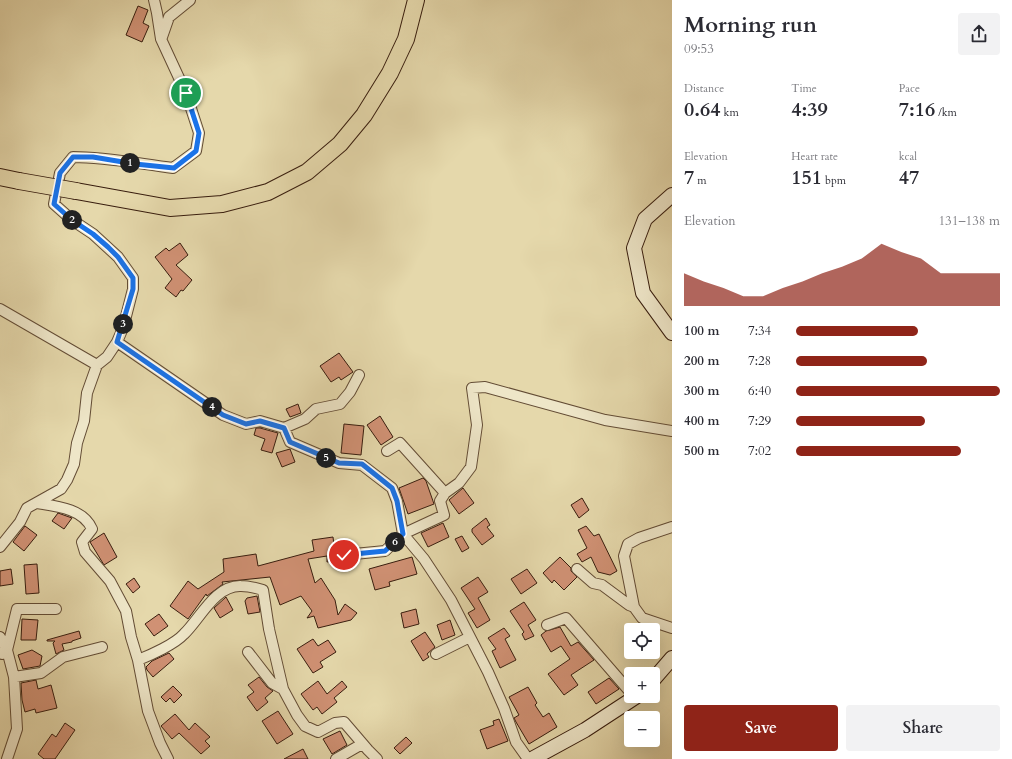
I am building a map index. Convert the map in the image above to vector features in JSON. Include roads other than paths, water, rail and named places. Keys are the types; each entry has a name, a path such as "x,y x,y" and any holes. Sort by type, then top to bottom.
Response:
{"main road":[{"path":"0,178 170,208 222,204 268,192 307,172 340,144 368,109 390,73 406,39 416,0"}],"street":[{"path":"0,547 20,522 27,508 61,488 67,480 74,464 77,443 84,421 87,393 97,365 107,357 117,342 133,289 133,278 118,257 93,234 72,220 54,204 60,173 73,157 93,157 135,164 174,168 196,151 199,133 186,93 161,39 154,0"},
{"path":"161,39 169,17 190,0"},
{"path":"672,195 645,219 634,248 643,293 672,333"},
{"path":"0,309 97,365"},
{"path":"117,342 223,415 246,424 260,421 284,428 305,419 316,409 340,404 350,392 358,375"},
{"path":"344,555 385,551 403,534 444,515 440,502 445,493 459,483 471,466 477,425 472,388 485,387 605,420 672,431"},
{"path":"284,428 290,442 339,463 362,464 392,488 397,501 403,534 424,559 451,600 491,679 516,742 528,759"},
{"path":"387,451 400,443 445,493"},
{"path":"36,503 70,510 79,514 89,523 92,529 82,542 86,552 110,580 126,611 148,710 160,743 168,759"},
{"path":"672,528 639,538 628,544 624,556 634,607 642,618 672,628"},
{"path":"577,569 593,583 602,585 634,607"},
{"path":"138,660 152,655 184,635 216,596 228,589 239,586 247,586 263,590 269,629 283,689 297,715 305,726 318,732 335,723 344,722 362,744 377,759"},
{"path":"3,651 17,609 56,609"},
{"path":"547,625 566,618 624,685"},
{"path":"0,637 3,651 14,677 17,729 7,759"},
{"path":"436,654 470,637"},
{"path":"14,677 41,674 63,657 102,647"},
{"path":"248,652 272,683 283,689"},
{"path":"660,672 672,658"},
{"path":"532,759 585,730 624,703"},
{"path":"336,759 362,744"}]}
